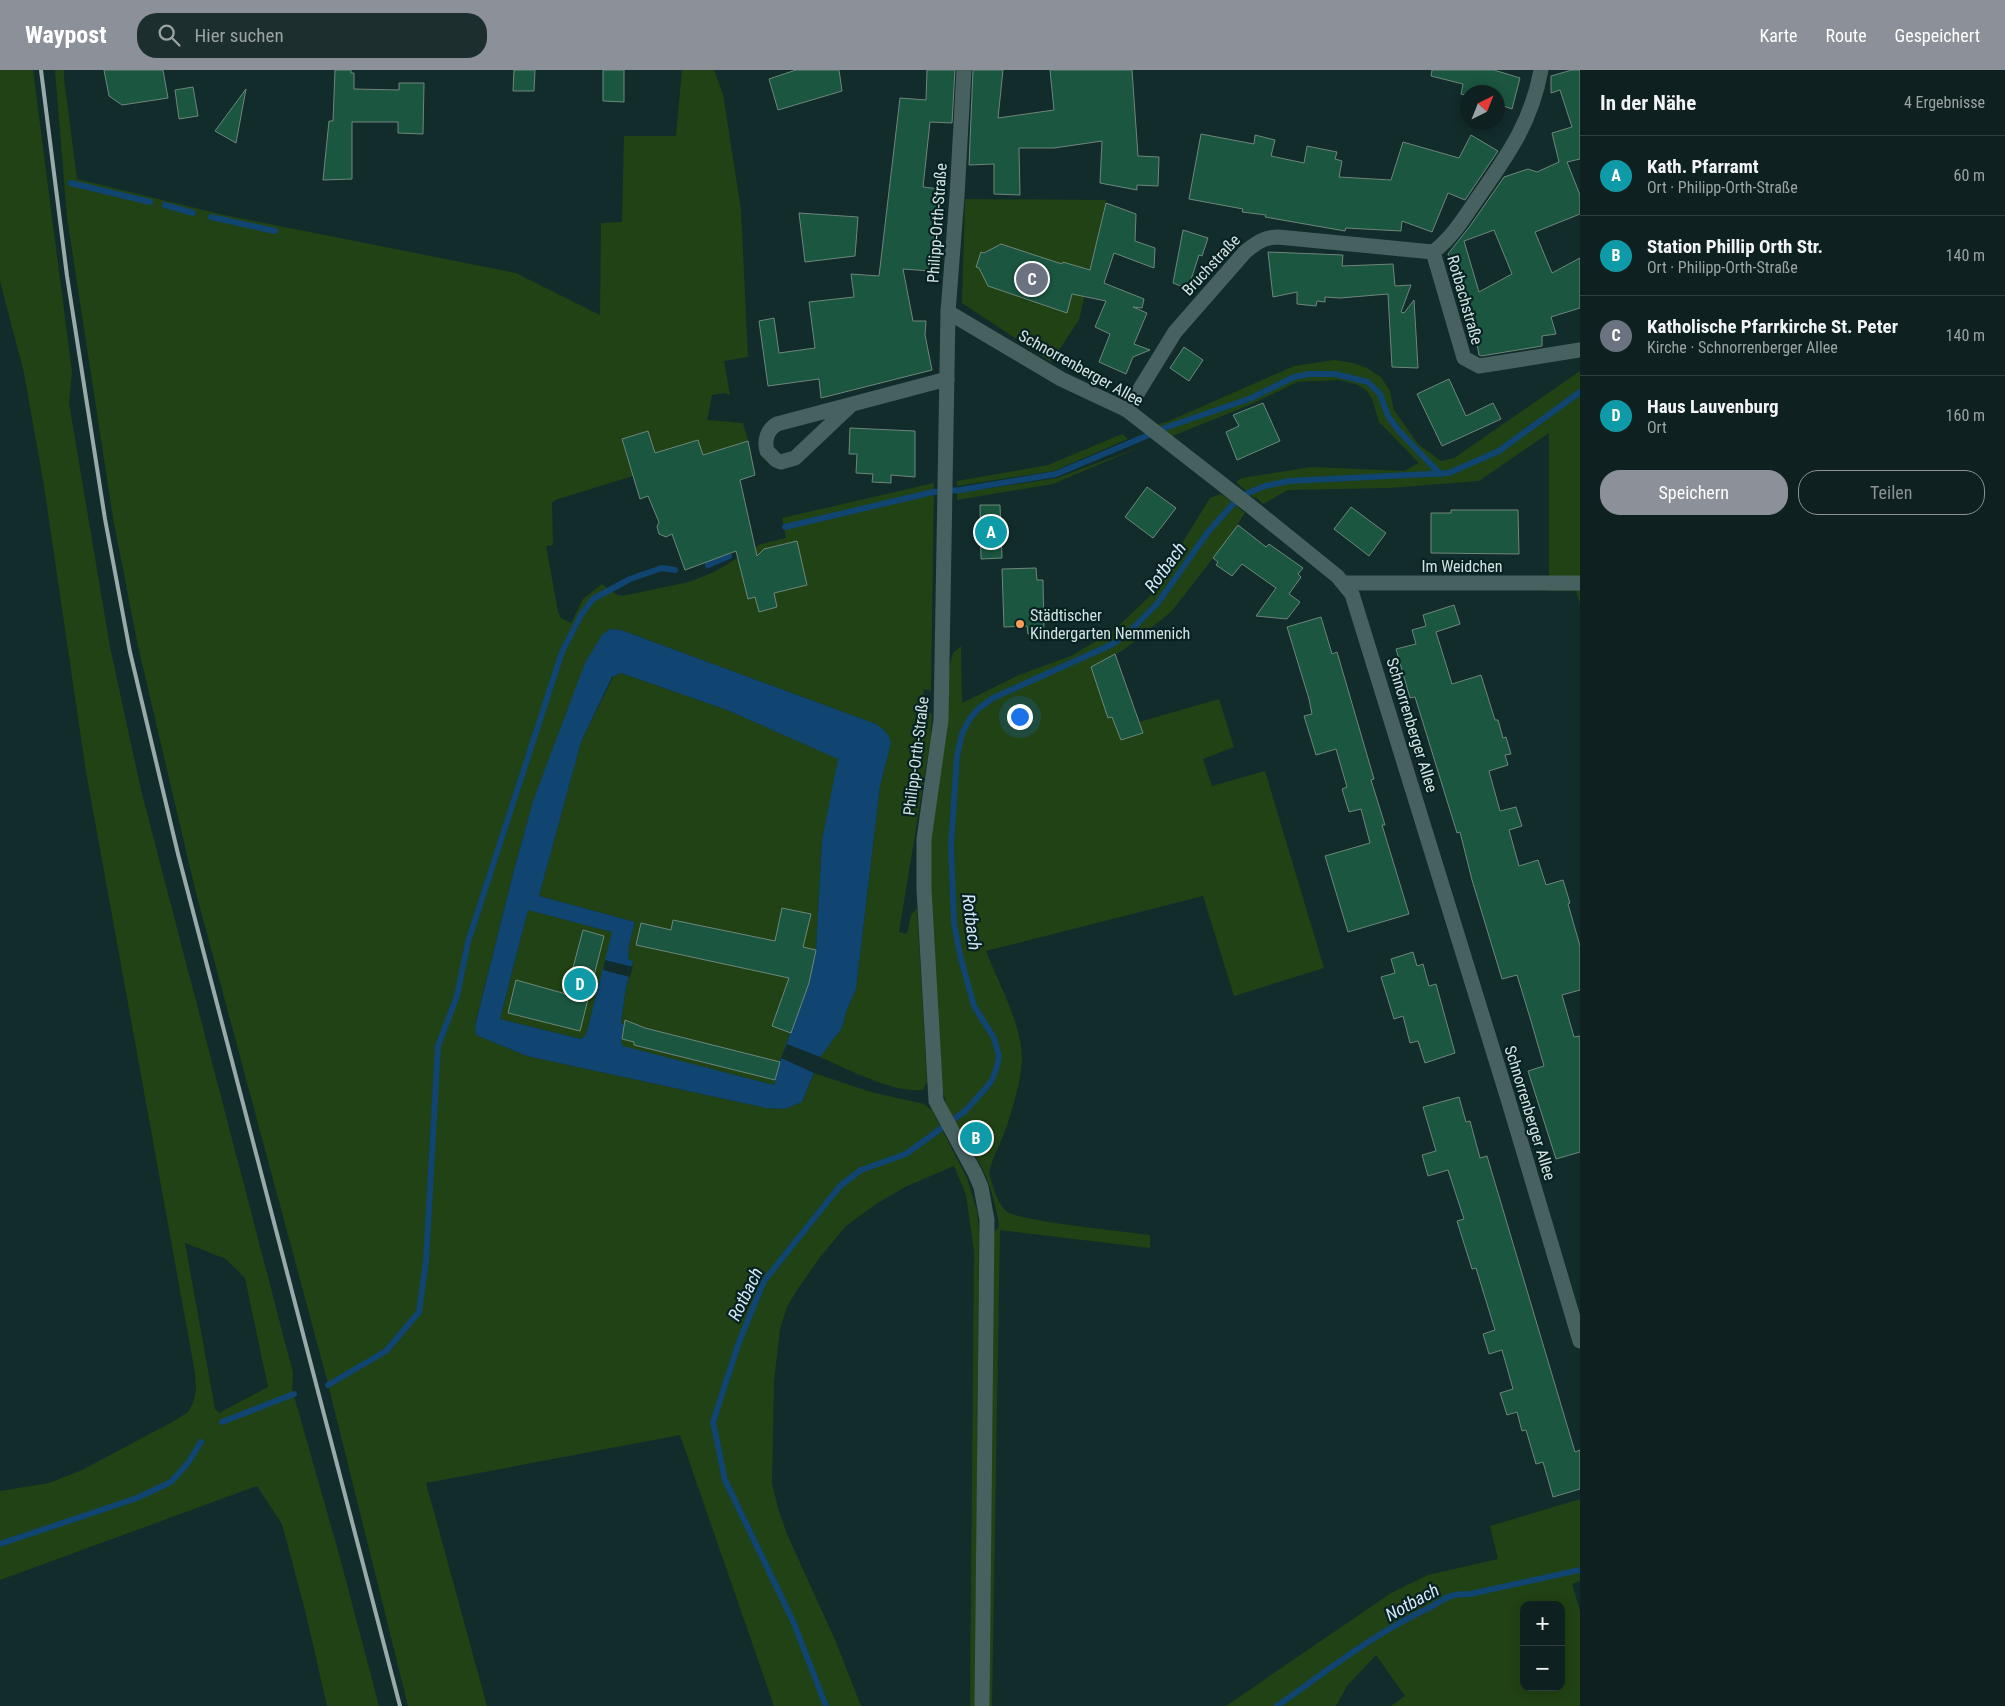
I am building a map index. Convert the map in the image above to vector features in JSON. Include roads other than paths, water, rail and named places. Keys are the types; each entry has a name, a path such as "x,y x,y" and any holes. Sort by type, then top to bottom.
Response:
{"street":[{"name":"Philipp-Orth-Straße","path":"964,70 958,196 948,312 940,720 927,813 923,863 936,1097 940,1111 981,1187 987,1220 982,1706"},
{"path":"1433,252 1451,236 1514,145 1530,111 1541,70"},
{"name":"Bruchstraße","path":"1127,410 1175,332 1245,252 1265,238 1278,237 1433,252"},
{"name":"Rotbachstraße","path":"1433,252 1464,358 1479,366 1580,350"},
{"name":"Schnorrenberger Allee","path":"948,312 1061,379 1127,410 1163,440 1254,509 1344,583 1352,594 1358,606 1580,1342"},
{"path":"851,405 795,458 781,462 776,460 767,451 766,437 774,426 851,405 947,379"},
{"name":"Im Weidchen","path":"1344,583 1580,583"}],"water":[{"path":"609,629 621,630 876,724 889,737 891,743 880,786 856,989 846,1012 842,1028 820,1057 802,1102 785,1109 766,1108 527,1056 476,1035 475,1026 533,801 585,663 602,635","holes":["621,673 727,710 838,759 822,840 816,950 809,983 781,1058 774,1085 623,1046 621,1042 624,1024 621,1023 626,988 633,961 628,959 629,945 635,922 539,896 581,742 612,677","528,910 612,932 586,1035 581,1039 500,1019"]}],"waterway":[{"path":"71,183 150,202"},
{"path":"165,205 193,213"},
{"path":"211,217 275,231"},
{"path":"785,527 933,492 960,490 1056,474 1170,426 1249,399 1294,377 1309,374 1335,374 1368,382 1380,394 1388,416 1399,431 1440,474"},
{"name":"Rotbach","path":"826,1706 793,1621 725,1480 713,1422 739,1342 764,1281 840,1186 861,1170 906,1154 965,1111 992,1080 997,1067 999,1056 994,1038 974,1006 960,955 954,923 951,846 957,756 962,734 969,720 978,709 993,698 1113,644 1131,630 1157,604 1208,532 1234,503 1248,493 1265,486 1289,481 1449,473 1499,451 1580,392"},
{"path":"708,565 729,556"},
{"path":"328,1385 386,1351 419,1312 426,1261 438,1046 457,996 468,942 562,652 581,615 593,599 630,579 662,568 675,570"},
{"path":"222,1422 294,1394"},
{"path":"0,1544 137,1498 171,1482 188,1463 201,1442"},
{"name":"Notbach","path":"1277,1706 1371,1640 1446,1598 1580,1570"}],"railway":[{"path":"41,70 67,276 105,519 130,652 178,854 400,1706"}],"place":[{"name":"Katholische Pfarrkirche St. Peter","path":"1032,279"},
{"name":"Kath. Pfarramt","path":"991,532"},
{"name":"Städtischer Kindergarten Nemmenich","path":"1020,624"},
{"name":"Haus Lauvenburg","path":"580,984"},
{"name":"Station Phillip Orth Str.","path":"976,1138"}]}
